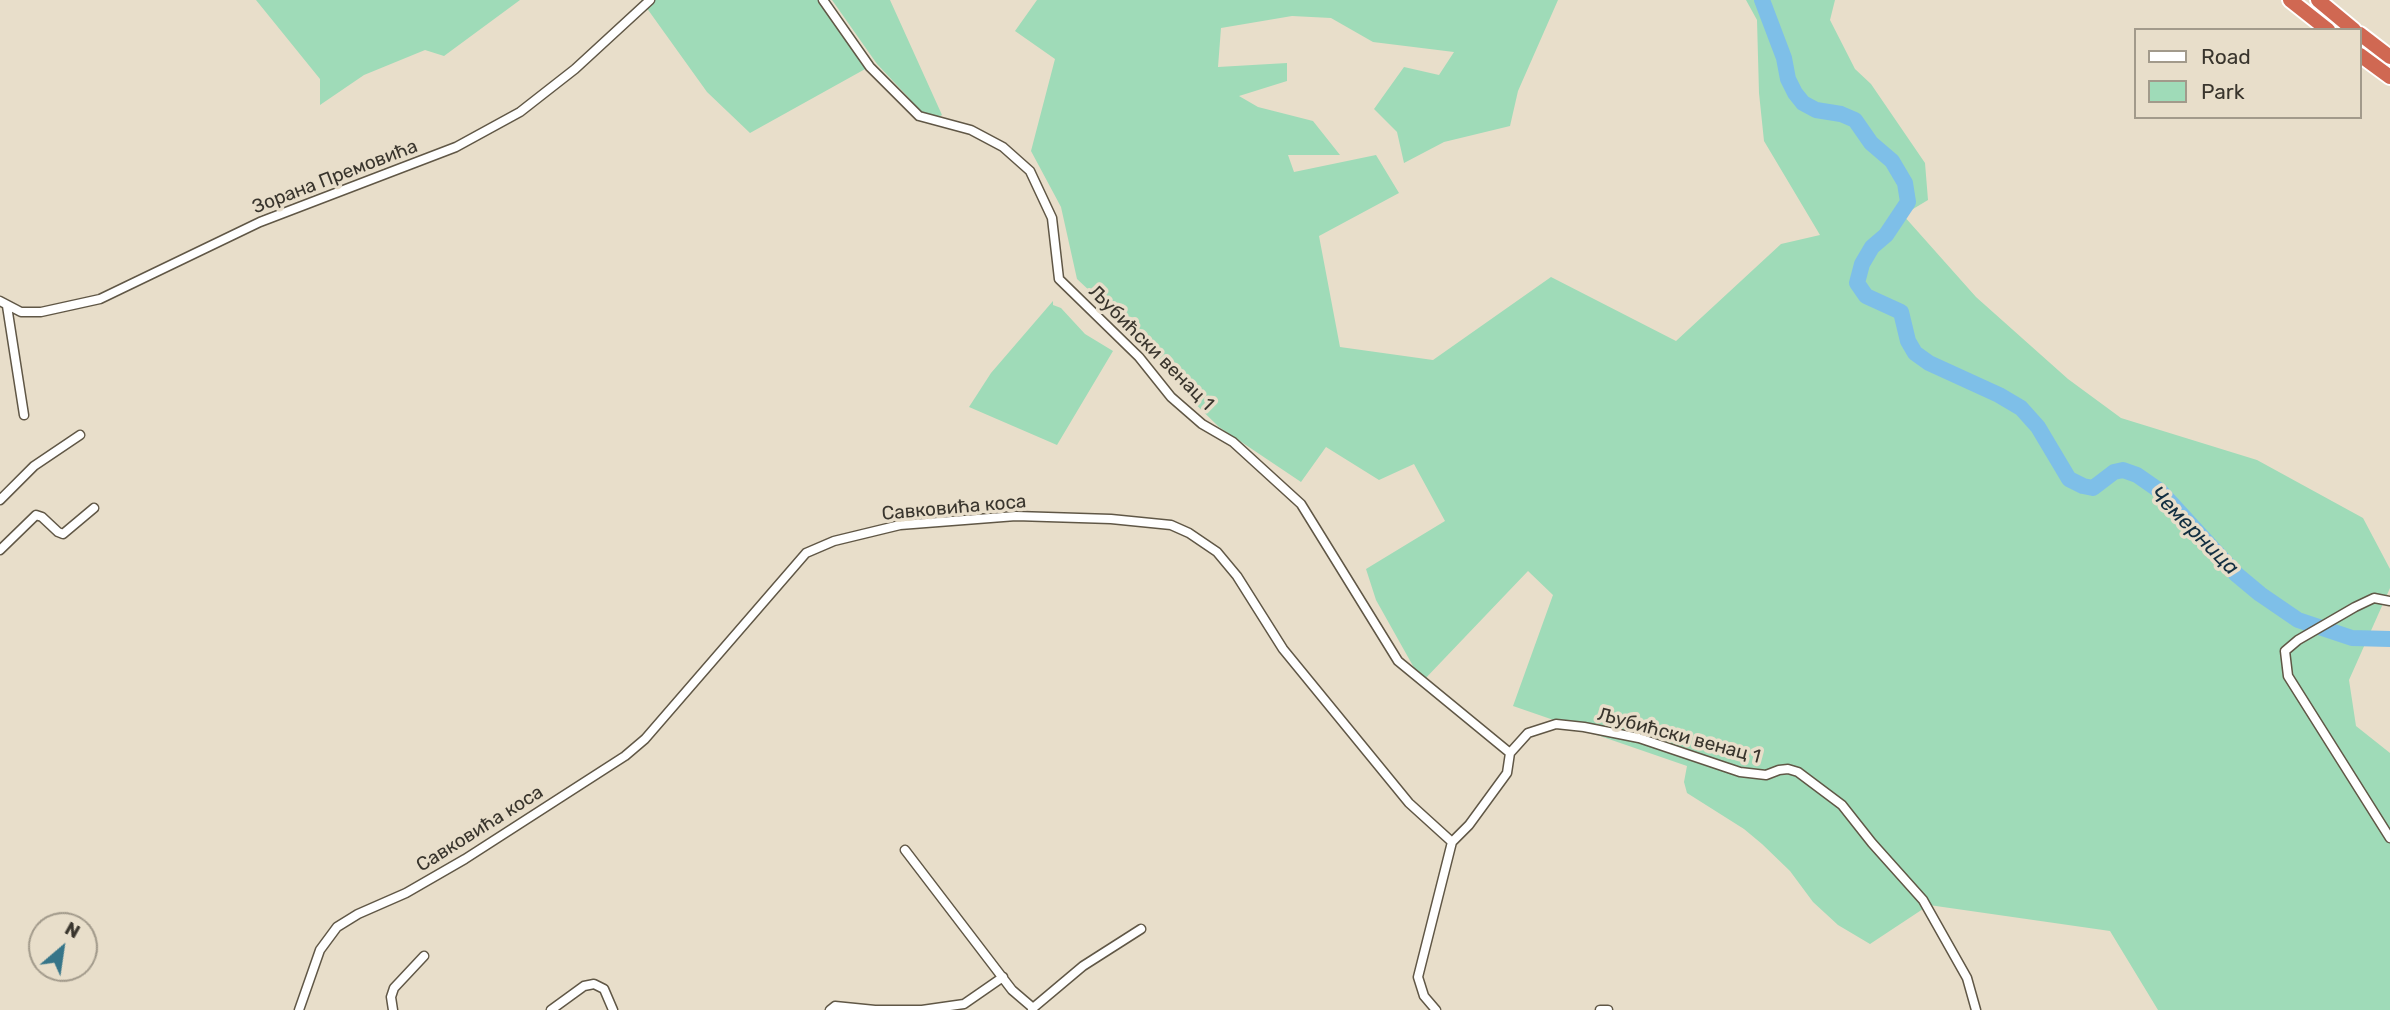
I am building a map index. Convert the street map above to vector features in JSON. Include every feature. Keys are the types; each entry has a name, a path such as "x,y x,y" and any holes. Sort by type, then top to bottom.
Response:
{"highway":[{"path":"2290,0 2325,28"},
{"path":"2318,0 2352,28"},
{"path":"2362,36 2390,57"},
{"path":"2362,56 2390,77"}],"street":[{"name":"Зорана Премовића","path":"4,303 21,312 41,312 100,299 260,222 456,147 520,112 575,69 650,0"},
{"name":"Љубићски венац 1","path":"823,0 870,67 919,116 971,130 1003,147 1030,171 1052,218 1059,279 1139,356 1171,397 1202,424 1233,442 1301,504 1398,661 1510,753"},
{"path":"4,303 24,415"},
{"path":"0,500 34,466 79,435"},
{"path":"0,550 36,515 63,534 94,508"},
{"name":"Савковића коса","path":"299,1010 320,950 337,928 358,914 406,892 465,859 625,756 645,738 806,553 834,541 900,525 1016,516 1111,519 1171,525 1189,533 1217,552 1237,576 1283,649 1409,803 1452,842"},
{"path":"2390,601 2374,598 2328,621 2286,651 2288,676 2390,838"},
{"name":"Љубићски венац 1","path":"1452,842 1469,825 1507,773 1510,753 1528,733 1556,724 1639,738 1740,772 1766,775 1788,769 1798,772 1842,805 1923,900 1967,978 1976,1010"},
{"path":"1436,1010 1424,996 1418,977 1452,842"},
{"path":"905,850 1012,990 1033,1009 1083,966 1141,929"},
{"path":"393,1010 391,997 394,988 424,956"},
{"path":"830,1010 835,1006 874,1010 922,1010 964,1004 1003,977"},
{"path":"551,1010 584,986 594,984 604,989 613,1010"},
{"path":"1600,1010 1608,1010"}],"green space":[{"path":"256,0 520,0 444,56 425,50 364,75 320,105 320,79"},
{"path":"641,0 818,0 867,68 750,133 707,92"},
{"path":"832,0 890,0 942,115 937,118 919,115 909,98 877,64"},
{"path":"1037,0 1558,0 1518,91 1510,126 1444,142 1404,163 1397,132 1374,109 1404,67 1439,75 1454,52 1373,42 1331,18 1292,16 1221,28 1218,67 1287,63 1287,81 1239,96 1258,107 1313,121 1340,155 1288,155 1294,172 1376,155 1399,193 1319,236 1340,347 1433,360 1551,277 1676,341 1781,244 1820,235 1764,141 1759,93 1757,20 1746,0 1835,0 1830,20 1855,69 1871,84 1925,163 1928,200 1903,215 1976,297 2068,379 2121,418 2257,460 2363,518 2390,569 2390,588 2349,680 2356,726 2390,753 2390,1010 2158,1010 2110,931 1929,905 1870,944 1838,925 1813,902 1790,871 1744,829 1687,793 1684,782 1687,766 1513,706 1553,595 1528,571 1422,682 1376,600 1366,569 1445,521 1414,464 1379,480 1326,447 1301,482 1219,427 1181,390 1152,349 1077,279 1061,207 1031,151 1055,59 1015,31"},
{"path":"1053,301 1053,305 1061,308 1085,334 1113,351 1057,445 969,407 991,373"}],"waterway":[{"name":"Чемерница","path":"1762,0 1795,93 1803,103 1816,110 1841,114 1855,120 1871,143 1892,161 1905,183 1908,202 1886,235 1872,247 1862,264 1857,283 1866,296 1901,312 1908,341 1915,353 1929,363 2021,408 2038,427 2069,479 2093,488 2114,472 2123,470 2137,475 2160,491 2236,574 2298,620 2352,638 2390,639"}]}
